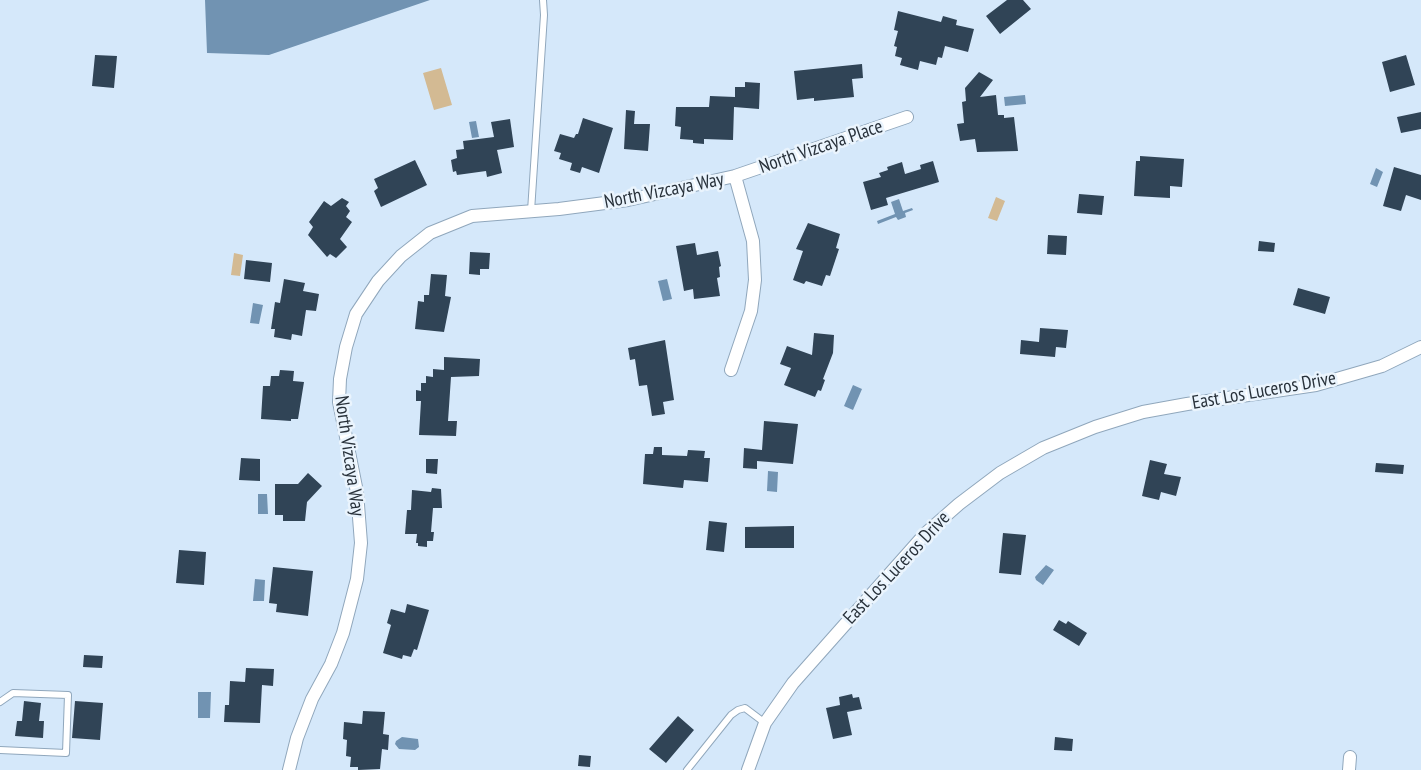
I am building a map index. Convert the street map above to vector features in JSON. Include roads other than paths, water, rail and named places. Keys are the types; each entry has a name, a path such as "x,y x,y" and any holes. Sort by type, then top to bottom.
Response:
{"street":[{"name":"North Vizcaya Place","path":"735,176 907,117"},
{"name":"North Vizcaya Way","path":"289,770 297,738 312,698 331,664 343,633 358,579 361,543 358,492 339,402 340,379 356,314 378,281 401,256 430,234 472,216 628,200 735,176"},
{"path":"731,370 751,311 755,280 753,241 735,176"},
{"name":"East Los Luceros Drive","path":"748,770 765,724 793,684 926,533 959,504 1000,473 1043,448 1095,426 1144,412 1316,385 1382,366 1421,347"},
{"path":"1350,757 1350,770"}],"lane":[{"path":"530,211 544,14 542,0"},
{"path":"0,702 13,693 68,695 66,753 0,750"},
{"path":"686,770 731,715 738,710 745,708 765,724"}],"water":[{"path":"205,0 430,0 269,55 207,53"},
{"path":"1025,95 1026,104 1005,106 1004,97"},
{"path":"476,121 479,137 472,138 469,122"},
{"path":"1376,168 1383,172 1377,187 1370,184"},
{"path":"899,199 903,211 912,208 913,210 905,213 906,217 898,220 896,217 878,224 877,221 895,214 891,202"},
{"path":"667,279 672,299 663,301 658,281"},
{"path":"253,303 263,305 259,324 250,323"},
{"path":"853,385 862,389 853,410 844,406"},
{"path":"768,471 778,472 777,492 767,491"},
{"path":"258,494 267,494 268,514 258,514"},
{"path":"1046,565 1054,570 1043,585 1035,577"},
{"path":"255,579 265,580 264,601 253,601"},
{"path":"198,692 211,692 210,718 198,718"},
{"path":"402,737 418,739 419,747 415,750 399,749 395,744"}]}
